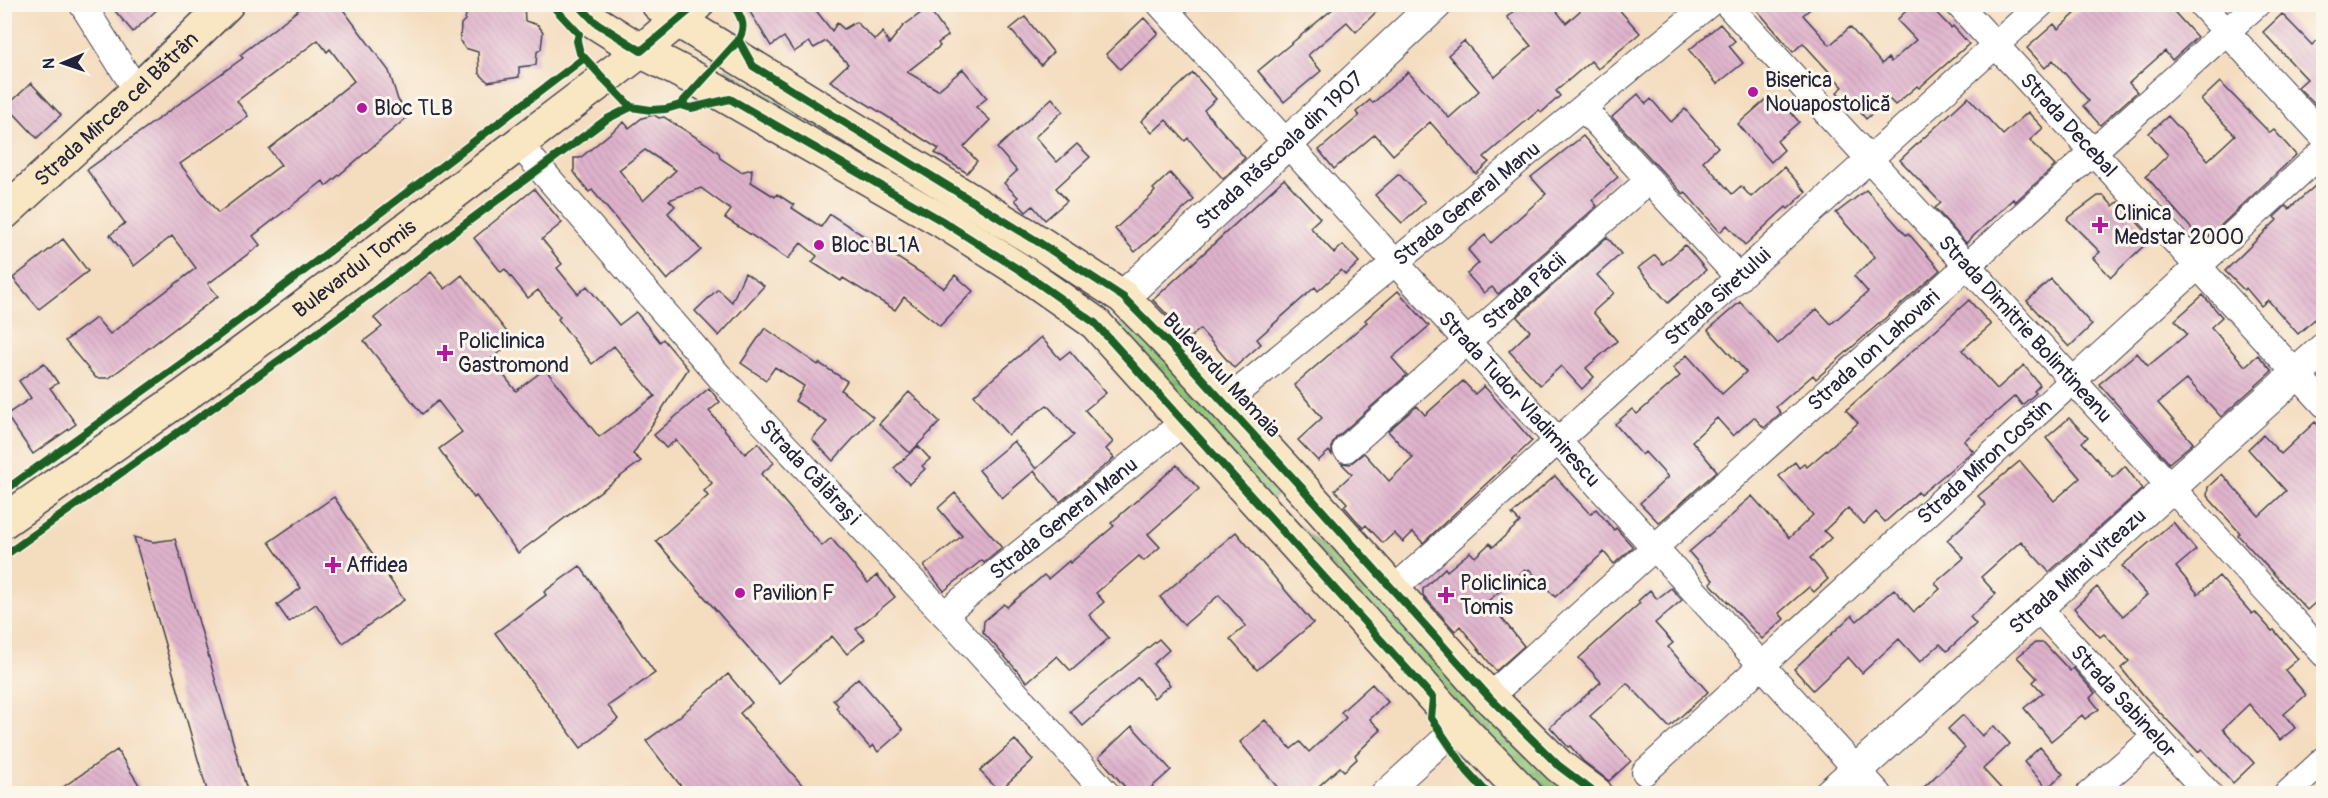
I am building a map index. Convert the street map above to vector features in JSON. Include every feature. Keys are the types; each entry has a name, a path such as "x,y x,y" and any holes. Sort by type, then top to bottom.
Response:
{"main road":[{"name":"Strada Mircea cel Bătrân","path":"4,213 137,91 226,4"},
{"path":"578,4 595,22 641,51 702,82 944,222 1095,322 1459,726 1525,794"},
{"name":"Bulevardul Tomis","path":"4,521 195,388 641,51 677,10"},
{"name":"Bulevardul Mamaia","path":"677,10 1123,297 1224,403 1489,698 1559,766 1596,794"},
{"path":"1095,322 1123,297"},
{"path":"1268,515 1281,505 1291,509 1369,578 1399,596"}],"street":[{"path":"82,4 137,91"},
{"name":"Strada Tudor Vladimirescu","path":"1160,4 1879,794"},
{"name":"Strada Răscoala din 1907","path":"1123,297 1436,4"},
{"name":"Strada General Manu","path":"1224,403 1709,4"},
{"name":"Strada Dimitrie Bolintineanu","path":"1727,4 2324,654"},
{"name":"Strada Decebal","path":"1958,4 2324,404"},
{"name":"Strada Siretului","path":"1399,596 1557,441 2042,4"},
{"path":"2201,4 2324,137"},
{"name":"Strada Ion Lahovari","path":"1489,698 2257,4"},
{"path":"1583,108 1738,278"},
{"name":"Strada Călărași","path":"518,143 720,378 944,614 1107,794"},
{"name":"Strada Miron Costin","path":"1645,772 2324,151"},
{"name":"Strada Păcii","path":"1346,449 1649,180"},
{"name":"Strada Mihai Viteazu","path":"1830,794 2324,349"},
{"name":"Strada General Manu","path":"944,614 1184,422"},
{"name":"Strada Sabinelor","path":"2037,607 2209,794"},
{"path":"1384,794 1459,726"},
{"path":"2089,794 2156,736"},
{"path":"2288,794 2324,760"}],"green space":[{"path":"726,69 992,231 974,228 722,75"},
{"path":"1130,316 1285,488 1270,500 1116,327"},
{"path":"1282,511 1341,564 1395,607 1575,793 1553,793 1502,752"}],"building":[{"path":"109,4 163,4 133,32"},
{"path":"306,4 339,4 389,71 398,100 410,115 326,186 323,181 253,236 260,245 208,284 218,296 109,378 96,378 65,341 96,318 110,334 196,268 172,236 134,266 110,235 125,223 87,170 243,58 240,55","holes":["318,40 327,52 330,49 354,81 269,149 281,165 218,213 180,164 248,116 237,101"]},
{"path":"483,4 524,4 525,21 538,25 543,32 536,65 519,67 519,77 488,82 479,73 478,52 465,48 460,41 461,24 465,20 467,8"},
{"path":"745,4 811,4 832,31 837,23 844,29 856,22 875,40 883,32 889,44 903,26 928,8 948,36 938,43 940,46 907,72 938,90 963,69 987,98 976,107 990,120 964,147 977,161 967,173 935,153 939,149 830,81 848,64 826,41 814,48 809,42 794,52 784,37 771,46"},
{"path":"1330,4 1384,4 1356,32 1347,22 1308,55 1321,71 1284,102 1258,71 1334,8"},
{"path":"1521,4 1551,4 1566,23 1588,4 1614,4 1640,33 1598,69 1591,61 1556,91 1560,96 1542,112 1539,110 1484,157 1489,162 1476,174 1430,122 1393,155 1375,134 1334,169 1319,150 1359,116 1356,112 1370,100 1373,103 1408,72 1449,118 1479,91 1448,55 1464,41 1495,77 1531,46 1507,17"},
{"path":"1752,4 1816,4 1803,15 1830,45 1850,27 1882,64 1888,58 1891,62 1916,40 1897,20 1913,4 1928,4 1969,44 1919,88 1917,86 1895,105 1889,99 1866,119 1857,108 1853,111 1837,92 1843,87 1803,43 1793,52"},
{"path":"2086,4 2167,4 2197,37 2172,60 2165,51 2129,83 2137,92 2100,125 2083,106 2089,101 2053,60 2045,68 2027,48 2054,24 2058,29"},
{"path":"2282,14 2312,45 2324,33 2324,114 2298,87 2307,79 2263,32"},
{"path":"1025,17 1053,52 1041,65 1010,29"},
{"path":"1144,18 1158,33 1120,69 1106,54"},
{"path":"1720,24 1735,41 1729,46 1743,63 1717,84 1689,50"},
{"path":"1193,73 1216,99 1204,110 1245,158 1223,179 1188,138 1185,141 1166,120 1152,133 1141,121"},
{"path":"2220,82 2270,133 2274,130 2296,155 2203,242 2146,176 2168,155 2149,133 2168,116 2208,160 2235,135 2201,100"},
{"path":"31,83 61,115 37,138 7,106"},
{"path":"1638,94 1646,104 1651,99 1671,122 1685,109 1718,147 1703,161 1732,194 1741,186 1751,197 1784,167 1806,192 1745,245 1727,225 1720,232 1685,192 1683,194 1612,117"},
{"path":"1770,96 1784,112 1788,109 1799,122 1777,141 1784,150 1771,162 1738,124"},
{"path":"1968,97 2003,135 2028,112 2043,128 2030,140 2055,166 2015,202 2013,199 1966,243 1935,208 1941,203 1900,160"},
{"path":"1052,98 1063,111 1035,137 1057,162 1077,144 1090,157 1056,188 1067,201 1045,220 1033,206 1026,212 1015,200 1018,197 1004,183 1017,171 997,148"},
{"path":"654,115 659,118 664,117 707,144 719,153 720,158 741,172 752,169 751,182 775,197 777,194 794,205 792,208 821,227 830,214 944,288 955,275 973,291 940,326 904,297 895,310 843,278 841,281 812,262 817,256 801,243 788,259 725,218 731,210 701,188 669,200 675,206 668,213 701,250 667,280 592,190 589,192 574,172 574,158 580,158 624,122 629,128 642,118","holes":["645,150 676,170 643,201 619,170"]},
{"path":"1583,136 1618,177 1592,200 1597,206 1498,294 1492,287 1484,293 1467,274 1479,263 1468,250 1485,235 1491,243 1546,194 1531,177"},
{"path":"1170,173 1194,200 1135,252 1115,229 1151,196 1155,191 1153,189"},
{"path":"1399,174 1425,202 1402,223 1375,195"},
{"path":"2324,178 2324,311 2298,334 2268,300 2261,306 2246,288 2244,290 2225,271 2277,220 2274,217 2286,206 2289,209"},
{"path":"1284,179 1320,218 1310,227 1334,253 1343,245 1359,262 1346,275 1341,270 1318,291 1315,287 1257,339 1261,344 1234,368 1200,329 1190,338 1153,300"},
{"path":"534,189 562,223 542,239 562,264 557,268 578,294 587,286 619,325 636,312 660,342 663,339 688,369 633,454 641,461 518,553 439,449 462,432 438,401 422,414 364,341 382,327 374,318 431,272 445,289 462,275 514,341 491,359 516,391 545,369 599,437 655,396 614,346 592,364 558,319 560,317 538,290 528,298 505,269 501,272 474,238"},
{"path":"1866,190 1940,270 1816,379 1813,375 1776,407 1781,413 1764,428 1754,417 1733,436 1717,418 1692,441 1717,471 1659,523 1640,503 1668,477 1645,452 1642,455 1615,424 1632,409 1637,414 1680,376 1673,368 1687,355 1722,394 1746,372 1708,330 1740,302 1778,344 1817,309 1831,324 1868,292 1854,276 1875,257 1836,213"},
{"path":"2098,196 2104,196 2113,206 2118,202 2152,238 2111,277 2093,258 2100,252 2067,219"},
{"path":"1607,237 1621,254 1597,275 1614,293 1593,312 1617,341 1586,368 1594,377 1582,389 1561,366 1540,385 1509,351 1530,331 1517,317"},
{"path":"63,239 88,271 39,309 13,278"},
{"path":"1685,245 1706,270 1668,303 1638,268 1655,255 1663,264"},
{"path":"745,273 764,286 719,336 695,311 718,289 732,302"},
{"path":"2051,279 2092,325 2069,347 2027,301"},
{"path":"1398,291 1429,326 1392,358 1407,375 1336,438 1332,445 1332,455 1329,451 1318,461 1298,440 1322,418 1294,385 1367,322 1365,320"},
{"path":"2203,295 2222,317 2211,327 2245,366 2258,355 2272,371 2221,417 2187,379 2158,403 2193,443 2169,463 2099,384 2137,353 2148,366 2187,334 2175,320"},
{"path":"1969,300 1991,325 1962,350 1997,389 2024,365 2040,385 2034,391 2036,393 2022,405 2015,396 1964,441 1973,451 1920,495 1918,492 1885,522 1876,512 1864,524 1848,508 1824,531 1831,538 1810,558 1828,579 1814,592 1809,587 1779,613 1784,619 1762,639 1710,583 1713,580 1689,552 1752,496 1789,538 1813,515 1779,476 1795,462 1799,468 1804,464 1807,467 1858,423 1846,410"},
{"path":"765,328 818,365 819,363 847,381 841,390 873,417 833,461 812,439 827,422 795,401 804,386 775,367 766,380 741,363"},
{"path":"1041,337 1060,359 1070,351 1106,393 1085,410 1113,442 1106,449 1114,458 1060,502 1034,471 1002,498 979,470 1014,441 1036,469 1074,435 1047,405 1008,435 974,395"},
{"path":"44,363 58,383 50,388 76,424 33,454 6,415 31,398 19,381"},
{"path":"1463,381 1475,394 1484,386 1532,441 1423,543 1413,532 1403,542 1394,533 1383,543 1366,525 1363,528 1344,506 1347,503 1335,490 1352,474 1341,463 1350,464 1364,453 1389,481 1413,458 1388,431 1417,406 1425,415"},
{"path":"709,388 720,402 709,411 745,454 758,443 774,463 761,474 822,546 831,538 868,583 877,575 895,597 856,629 865,639 847,654 832,636 779,683 656,541 708,496 704,491 712,483 676,440 666,448 654,435"},
{"path":"909,392 940,422 910,453 879,424"},
{"path":"2069,418 2088,437 2082,442 2113,478 2125,466 2142,489 2049,572 2021,541 1981,577 1996,594 1970,617 1976,624 1947,651 1940,644 1920,662 1899,639 1862,673 1848,657 1813,690 1794,669 1852,615 1857,621 1894,589 1914,612 1940,589 1935,583 1964,558 1947,540 1986,505 1978,496 2020,461 2054,501 2080,478 2046,438"},
{"path":"2315,422 2324,431 2324,595 2307,610 2238,535 2240,533 2207,496 2208,487 2222,474 2259,516 2286,491 2248,449 2263,435 2281,454"},
{"path":"918,446 930,459 922,466 925,469 909,484 894,468"},
{"path":"1177,465 1199,489 1148,534 1160,547 1144,561 1139,556 1096,593 1104,602 1089,615 1109,638 1071,671 1057,656 1027,682 983,632 984,621 1004,604 1007,607 1044,575 1048,579 1069,561 1070,563 1114,526 1111,523"},
{"path":"1555,476 1590,514 1596,509 1633,547 1614,564 1604,552 1555,597 1529,569 1488,601 1524,646 1496,671 1460,626 1455,631 1423,595 1423,589 1445,568 1447,571 1470,552 1475,557 1490,543 1493,547 1520,522 1512,514"},
{"path":"955,493 1002,548 984,563 982,560 944,591 924,566 962,536 938,508"},
{"name":"Affidea","path":"334,497 404,600 343,643 316,604 289,622 277,605 301,588 269,542"},
{"path":"2173,522 2196,550 2176,567 2198,594 2219,576 2252,614 2255,612 2272,631 2274,630 2298,659 2285,670 2306,695 2284,714 2295,728 2280,740 2249,704 2223,729 2254,763 2233,783 2202,749 2198,752 2145,697 2121,668 2129,661 2104,634 2100,637 2074,608 2097,587 2123,616 2147,595 2122,566"},
{"path":"1236,532 1313,623 1257,670 1230,639 1246,626 1219,595 1184,625 1160,597"},
{"path":"134,537 153,542 175,539 248,794 208,794"},
{"path":"580,566 655,673 608,706 618,719 581,748 495,633 546,595 544,592"},
{"path":"1671,588 1682,600 1655,623 1673,643 1668,647 1708,692 1669,727 1627,683 1590,716 1631,761 1609,781 1583,761 1550,727 1601,682 1579,658 1640,603 1638,601 1650,590 1657,599"},
{"path":"1159,639 1169,650 1153,664 1170,685 1154,698 1138,677 1083,726 1070,711"},
{"path":"2035,643 2044,643 2070,671 2073,668 2095,693 2090,698 2099,709 2085,719 2082,715 2051,741 2024,708 2043,693 2033,682 2037,678 2017,657"},
{"path":"728,674 752,703 740,713 810,794 687,794 646,741 680,716"},
{"path":"858,678 903,730 878,752 873,745 870,748 836,708 838,705 833,700"},
{"path":"1372,684 1388,702 1370,719 1381,730 1355,755 1357,759 1344,771 1340,767 1310,794 1283,794 1240,742 1265,720 1291,749 1300,742 1309,752 1346,718 1341,712"},
{"path":"1963,715 1982,736 1994,726 2010,744 1983,769 2006,794 1917,794 1965,748 1948,729"},
{"path":"1132,726 1171,770 1144,794 1131,794 1099,757"},
{"path":"1015,740 1033,760 999,791 980,771"},
{"path":"2040,747 2063,774 2047,788 2024,762"},
{"path":"117,750 145,794 53,794"}],"cycle path":[{"path":"551,4 579,34 577,41 580,53 603,78 631,107 651,110 680,105 737,42 743,27 733,4"},
{"path":"578,4 595,22 641,51 697,4"},
{"path":"739,41 753,66 1040,243 1123,297 1184,359 1489,697 1559,766 1596,794"},
{"path":"4,491 189,358 584,58"},
{"path":"680,105 691,108 730,99 944,222 1021,271 1095,323 1433,698 1431,718 1467,771 1488,794"},
{"path":"4,556 305,342 607,119 631,107"}],"place":[{"name":"Biserica Nouapostolică","path":"1753,92"},
{"name":"Bloc TLB","path":"362,108"},
{"name":"Clinica Medstar 2000","path":"2100,225"},
{"name":"Bloc BL1A","path":"819,245"},
{"name":"Policlinica Gastromond","path":"445,353"},
{"name":"Affidea","path":"333,565"},
{"name":"Pavilion F","path":"740,593"},
{"name":"Policlinica Tomis","path":"1446,595"}]}
